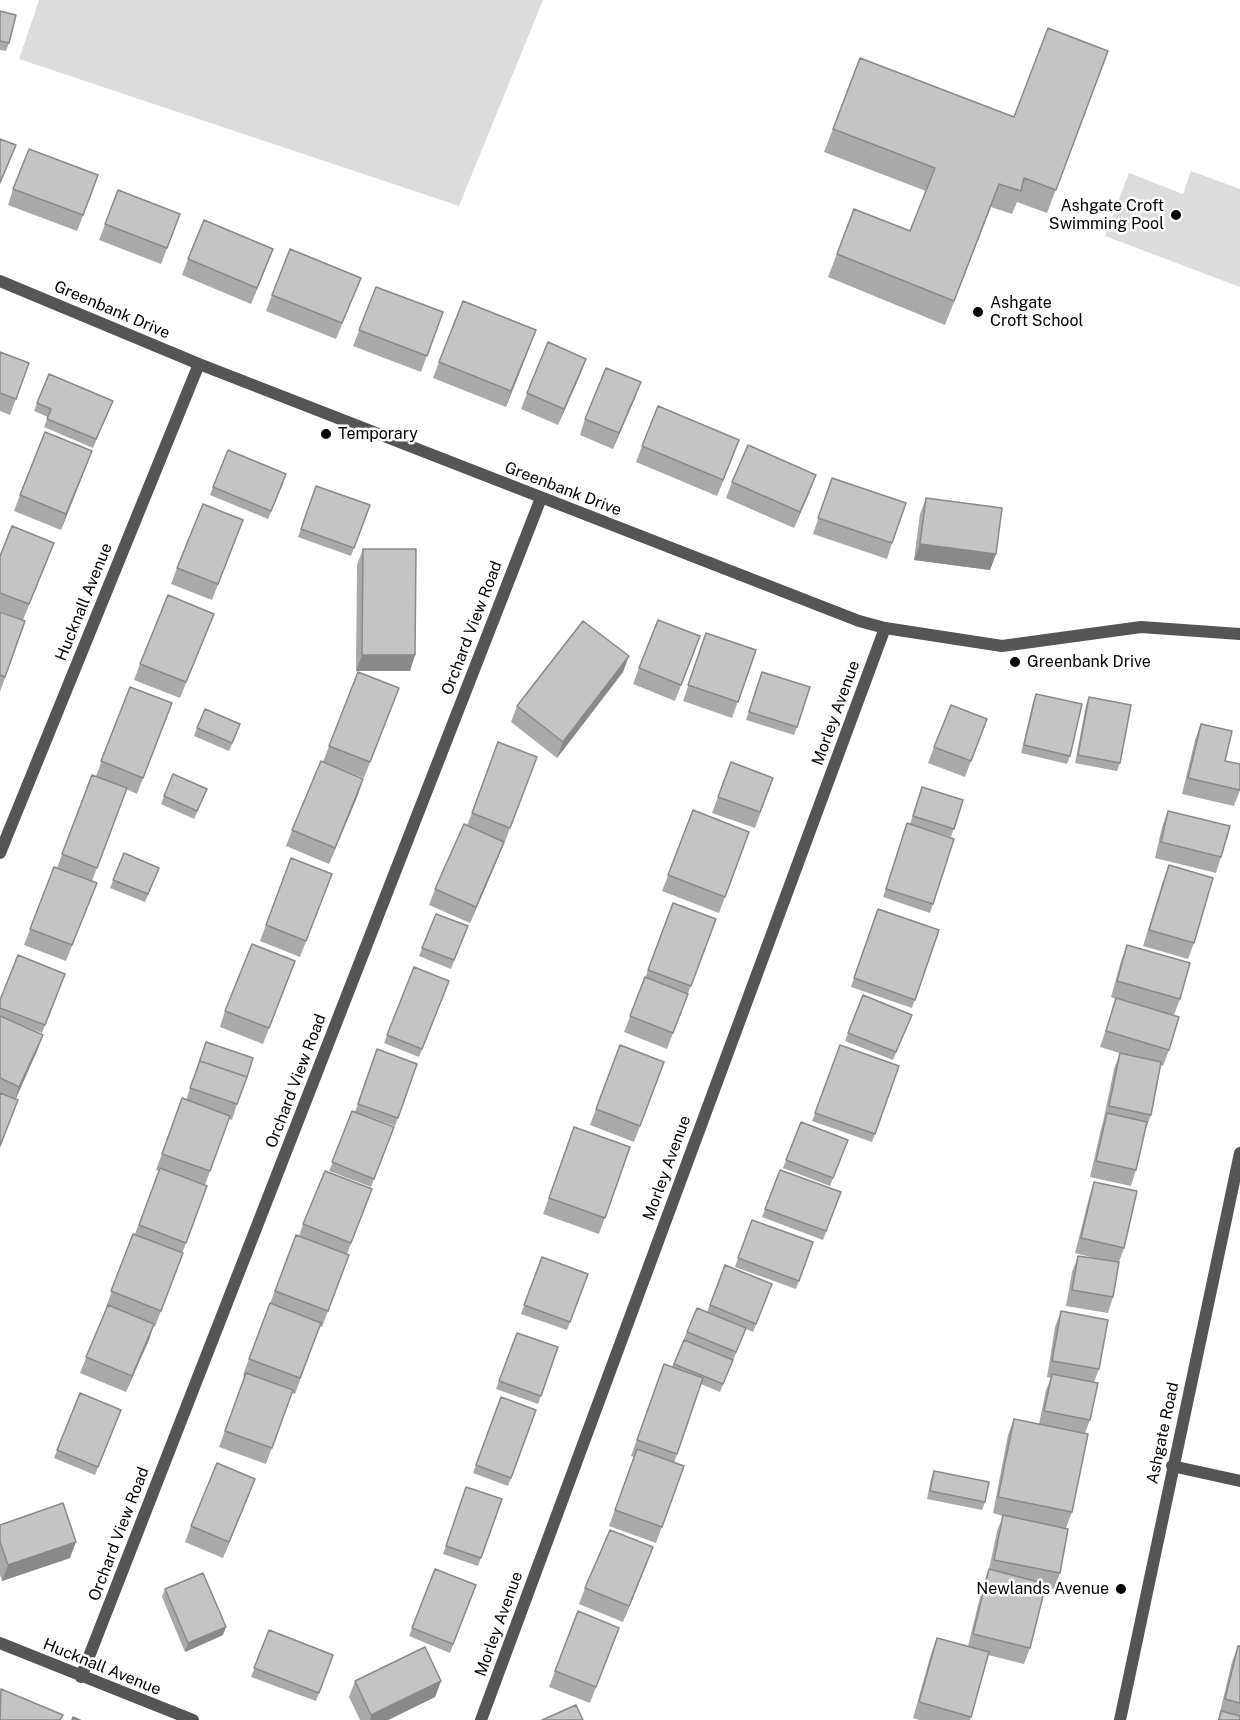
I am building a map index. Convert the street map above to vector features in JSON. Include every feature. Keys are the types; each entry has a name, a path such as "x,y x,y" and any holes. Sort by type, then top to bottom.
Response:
{"street":[{"name":"Greenbank Drive","path":"0,281 199,364 859,621 885,628 1002,646 1141,627 1240,634"},
{"name":"Hucknall Avenue","path":"0,853 199,364"},
{"name":"Orchard View Road","path":"81,1677 541,498"},
{"name":"Morley Avenue","path":"481,1720 885,628"},
{"name":"Ashgate Road","path":"1120,1720 1240,1153"},
{"path":"1173,1466 1240,1481"},
{"name":"Hucknall Avenue","path":"0,1643 193,1720"}],"shaded area":[{"path":"39,0 543,0 459,206 19,59"},
{"name":"Ashgate Croft Swimming Pool","path":"1191,171 1240,189 1240,287 1105,236 1129,173 1183,194"}],"building":[{"path":"0,11 16,15 9,43 0,41"},
{"path":"1048,28 1108,51 1056,190 1024,178 1021,191 999,184 954,301 837,254 854,209 910,231 935,168 833,129 860,58 1014,117"},
{"path":"0,139 16,145 0,183"},
{"path":"29,149 98,175 83,215 13,189"},
{"path":"118,190 180,214 167,248 105,224"},
{"path":"204,220 273,249 257,288 188,259"},
{"path":"290,249 361,278 342,323 272,295"},
{"path":"376,287 443,312 427,356 359,330"},
{"path":"463,301 536,330 511,391 439,362"},
{"path":"548,342 586,359 564,409 527,393"},
{"path":"0,352 29,363 16,399 0,393"},
{"path":"606,368 641,382 619,433 585,419"},
{"path":"49,374 113,401 96,439 47,419 51,409 37,403"},
{"path":"658,406 739,440 723,480 642,446"},
{"path":"45,432 92,451 66,514 20,495"},
{"path":"748,445 816,475 800,512 732,482"},
{"path":"228,450 286,474 271,511 213,487"},
{"path":"832,478 906,503 892,543 818,518"},
{"path":"316,486 370,505 354,548 301,529"},
{"path":"926,498 1002,508 996,554 920,544"},
{"path":"203,504 243,520 218,584 177,568"},
{"path":"12,526 54,543 29,604 0,593 0,556"},
{"path":"363,549 416,549 415,655 362,655"},
{"path":"168,595 214,614 186,682 140,664"},
{"path":"0,612 25,621 5,677 0,675"},
{"path":"658,620 700,636 681,685 639,668"},
{"path":"583,621 629,656 563,742 517,706"},
{"path":"706,633 756,650 738,702 688,685"},
{"path":"358,672 399,688 370,762 329,746"},
{"path":"762,672 810,687 797,727 749,712"},
{"path":"130,687 172,703 143,778 101,761"},
{"path":"1036,694 1082,704 1070,756 1024,745"},
{"path":"1089,697 1131,705 1120,763 1078,755"},
{"path":"951,705 987,719 971,761 934,747"},
{"path":"205,709 240,724 232,743 197,728"},
{"path":"1201,724 1232,731 1225,761 1240,764 1240,790 1188,778"},
{"path":"498,742 537,757 510,828 472,813"},
{"path":"321,761 363,779 335,848 292,830"},
{"path":"731,762 773,778 760,812 718,797"},
{"path":"173,774 207,789 197,811 164,796"},
{"path":"92,775 127,788 97,868 62,854"},
{"path":"922,787 963,800 954,829 913,816"},
{"path":"693,810 749,832 725,897 668,875"},
{"path":"1168,811 1230,826 1221,857 1161,842"},
{"path":"907,823 954,839 933,904 886,889"},
{"path":"464,824 504,842 476,907 435,889"},
{"path":"124,853 159,868 148,894 113,880"},
{"path":"291,858 332,874 306,941 266,925"},
{"path":"1169,865 1213,878 1194,943 1149,930"},
{"path":"54,867 97,883 72,945 30,929"},
{"path":"673,903 716,919 691,986 648,970"},
{"path":"878,909 939,930 915,1000 854,978"},
{"path":"436,914 468,926 454,960 422,948"},
{"path":"252,944 295,961 269,1028 225,1011"},
{"path":"1127,945 1190,963 1180,999 1117,981"},
{"path":"18,955 65,974 45,1025 0,1008 0,1000"},
{"path":"414,967 449,981 422,1049 387,1035"},
{"path":"645,977 688,994 673,1033 630,1016"},
{"path":"863,995 912,1015 896,1052 848,1033"},
{"path":"1116,998 1179,1017 1169,1050 1106,1031"},
{"path":"0,1016 43,1035 19,1087 0,1078"},
{"path":"206,1042 253,1058 247,1077 200,1061 197,1069"},
{"path":"620,1045 664,1062 640,1126 596,1109"},
{"path":"840,1045 899,1066 875,1134 815,1113"},
{"path":"377,1049 417,1064 398,1118 358,1104"},
{"path":"1120,1053 1161,1062 1151,1115 1109,1106"},
{"path":"200,1061 247,1077 237,1104 190,1088"},
{"path":"0,1093 18,1100 0,1146"},
{"path":"182,1098 230,1116 210,1171 162,1154"},
{"path":"352,1111 394,1127 374,1179 332,1162"},
{"path":"1107,1113 1147,1122 1136,1170 1096,1161"},
{"path":"801,1122 848,1140 833,1178 786,1160"},
{"path":"574,1127 630,1147 605,1218 549,1198"},
{"path":"160,1168 207,1186 186,1243 139,1225"},
{"path":"780,1170 841,1192 826,1231 765,1209"},
{"path":"325,1171 372,1189 351,1243 303,1224"},
{"path":"1094,1182 1137,1191 1124,1248 1081,1238"},
{"path":"752,1220 813,1242 799,1281 738,1258"},
{"path":"133,1234 183,1253 161,1311 111,1291"},
{"path":"296,1235 349,1255 328,1311 275,1291"},
{"path":"1078,1256 1119,1262 1113,1297 1072,1290"},
{"path":"542,1257 588,1274 570,1322 524,1305"},
{"path":"725,1265 772,1284 756,1324 710,1305"},
{"path":"270,1303 321,1323 300,1378 249,1359"},
{"path":"108,1305 154,1324 132,1376 86,1357"},
{"path":"697,1308 746,1328 736,1352 687,1332"},
{"path":"1061,1311 1108,1320 1099,1369 1052,1361"},
{"path":"517,1333 558,1347 541,1396 499,1381"},
{"path":"684,1340 733,1360 723,1384 674,1364"},
{"path":"664,1364 703,1378 677,1454 637,1440"},
{"path":"246,1373 293,1390 272,1448 225,1431"},
{"path":"1052,1374 1098,1383 1090,1420 1044,1411"},
{"path":"80,1393 121,1410 98,1467 57,1450"},
{"path":"501,1397 536,1410 511,1478 476,1465"},
{"path":"1014,1419 1088,1434 1072,1512 998,1497"},
{"path":"637,1449 684,1466 662,1527 615,1510"},
{"path":"217,1463 255,1479 229,1542 191,1526"},
{"path":"934,1471 989,1482 985,1502 930,1491"},
{"path":"466,1487 502,1499 481,1558 446,1546"},
{"path":"63,1503 76,1542 8,1565 0,1542 0,1525"},
{"path":"1003,1515 1068,1529 1060,1573 994,1560"},
{"path":"610,1530 653,1547 629,1606 585,1588"},
{"path":"435,1569 476,1585 453,1644 412,1628"},
{"path":"989,1569 1046,1584 1030,1648 973,1634"},
{"path":"203,1573 226,1627 188,1643 165,1589"},
{"path":"578,1611 619,1628 596,1687 555,1671"},
{"path":"269,1630 333,1655 319,1693 254,1668"},
{"path":"937,1638 989,1652 971,1717 919,1702"},
{"path":"1238,1646 1240,1646 1240,1703 1225,1699"},
{"path":"425,1647 441,1681 371,1715 355,1681"},
{"path":"1,1689 63,1715 60,1720 0,1720"},
{"path":"576,1705 583,1720 542,1720"},
{"path":"1221,1711 1240,1716 1240,1720 1219,1720"}],"place":[{"name":"Ashgate Croft Swimming Pool","path":"1176,215"},
{"name":"Ashgate Croft School","path":"978,312"},
{"name":"Temporary","path":"326,434"},
{"name":"Greenbank Drive","path":"1015,662"},
{"name":"Newlands Avenue","path":"1121,1589"}]}
